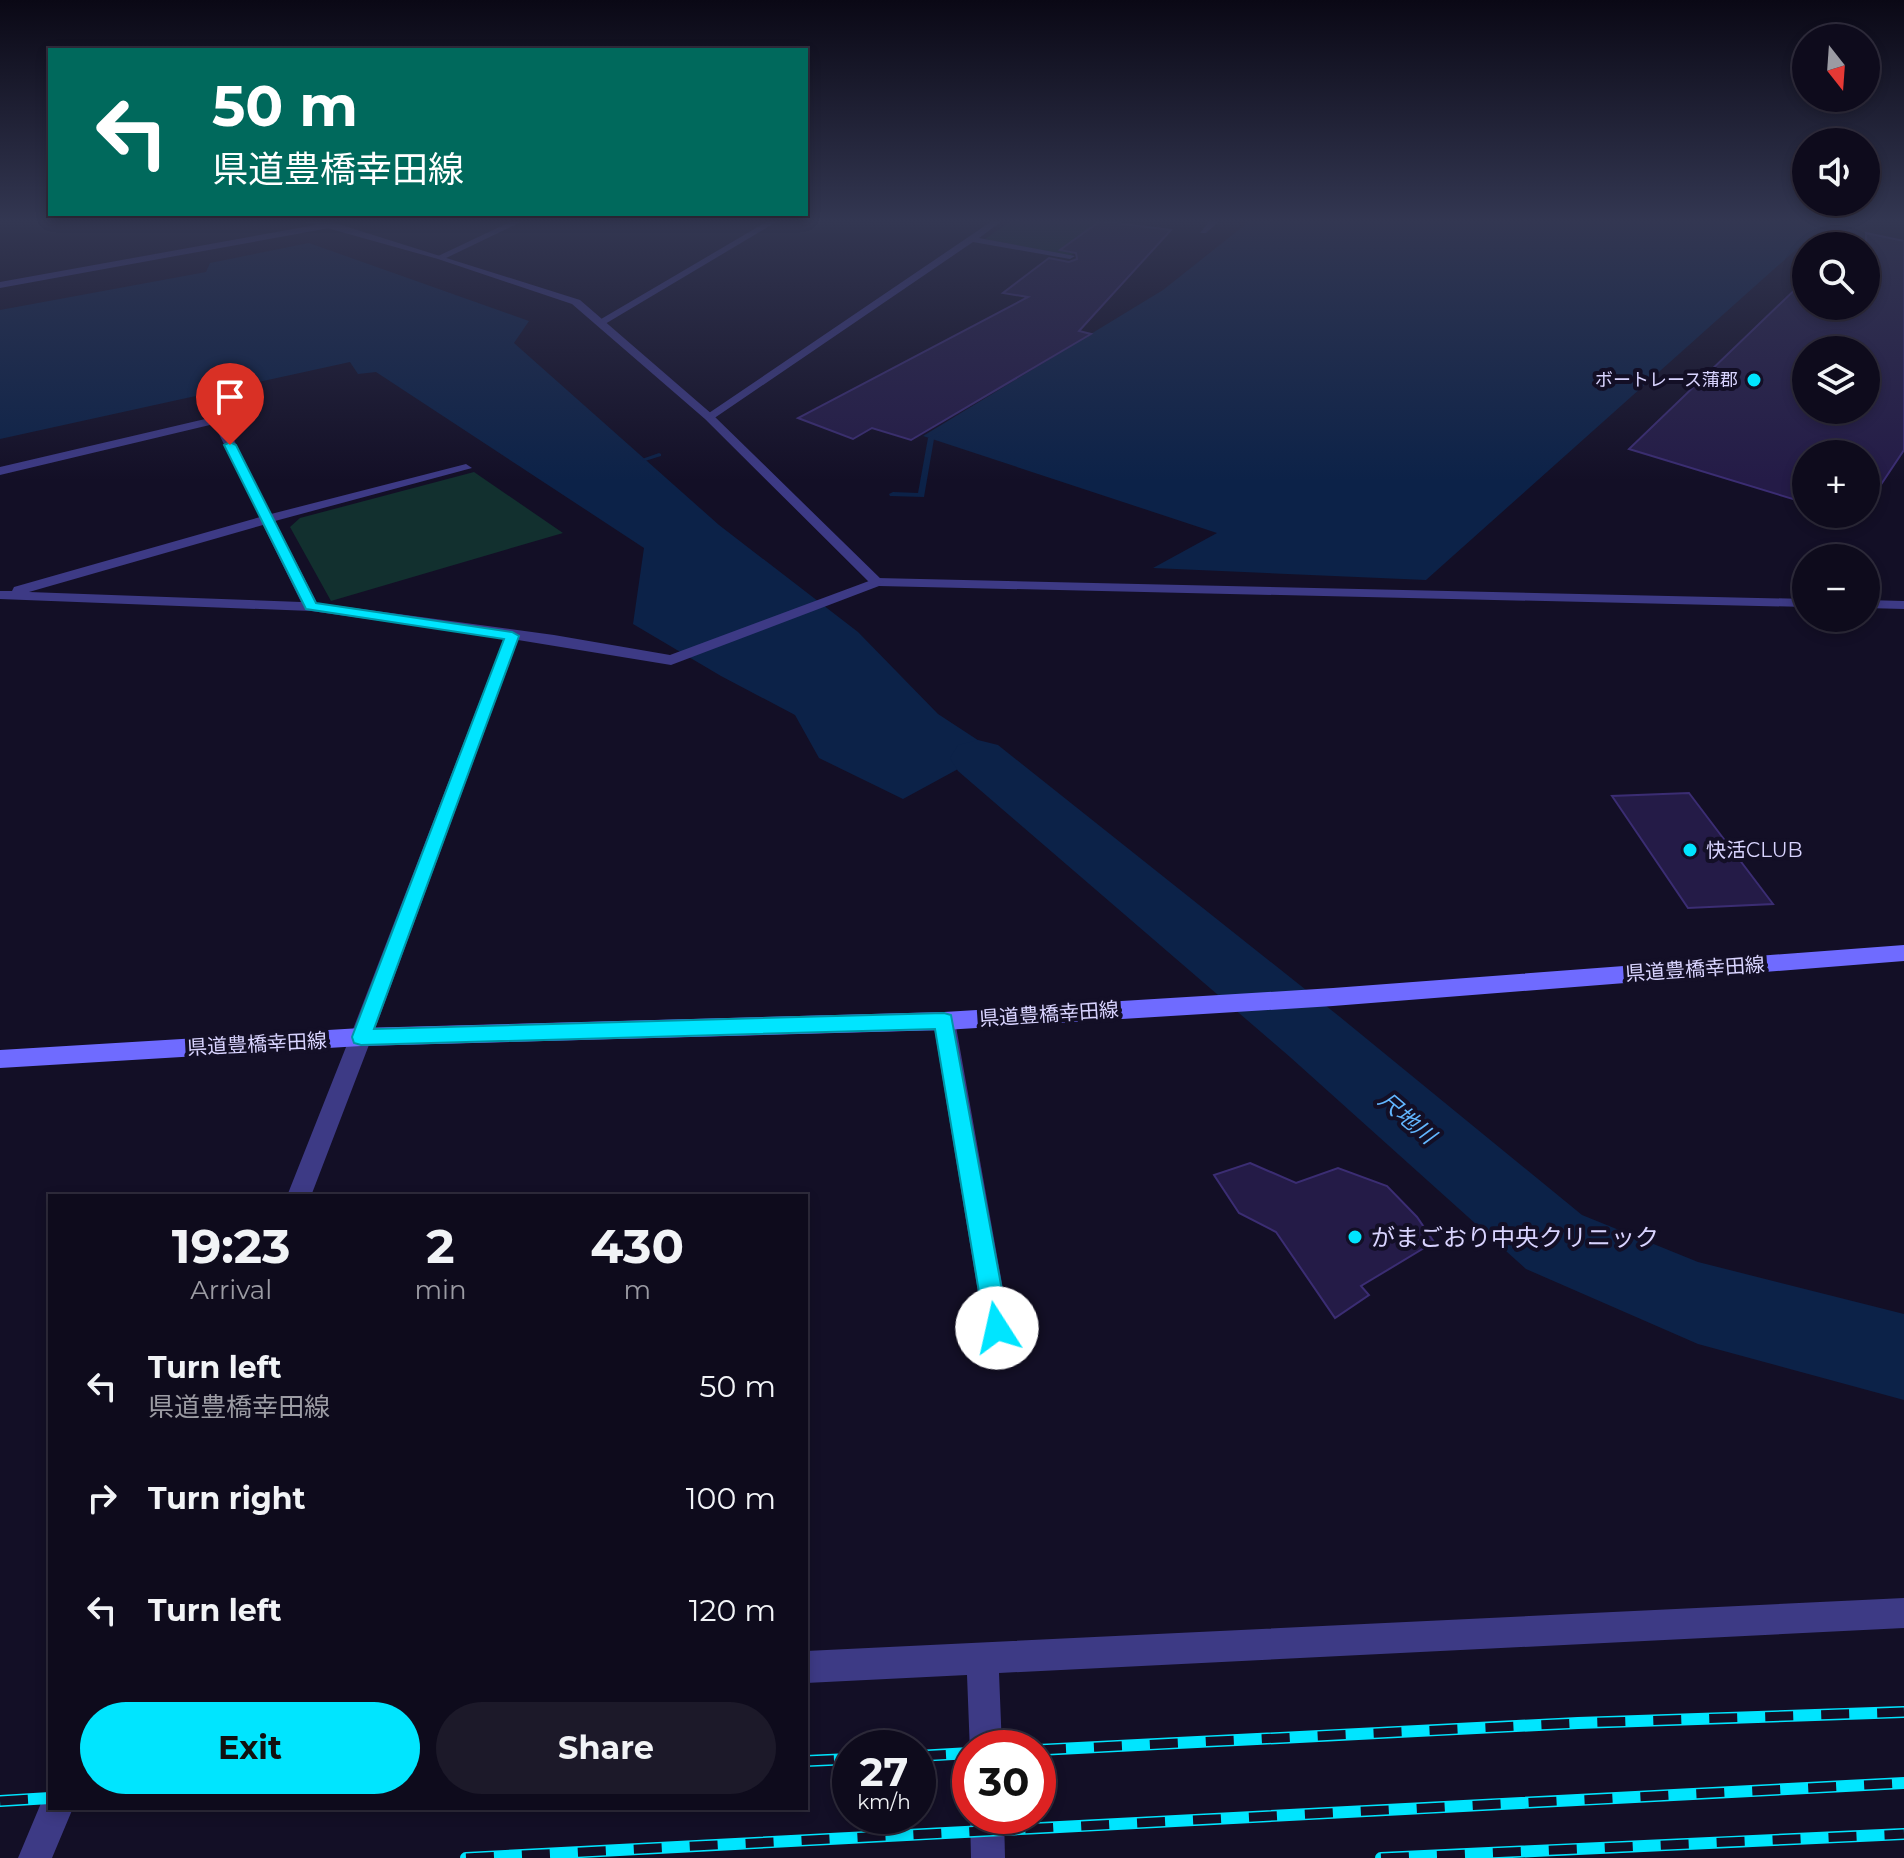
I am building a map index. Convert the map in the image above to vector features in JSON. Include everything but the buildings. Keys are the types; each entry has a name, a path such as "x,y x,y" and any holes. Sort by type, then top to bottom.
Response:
{"main road":[{"name":"県道豊橋幸田線","path":"0,1059 361,1037 944,1021 1333,997 1904,953"}],"street":[{"path":"583,308 709,417 877,582"},
{"path":"601,322 625,308"},
{"path":"709,417 870,308"},
{"path":"0,471 218,420 311,607"},
{"path":"1,595 268,519 466,468"},
{"path":"1,595 311,607 554,640 671,660 877,582 1792,603"},
{"path":"1880,604 1904,605"},
{"path":"300,1194 512,636"},
{"path":"944,1021 997,1328"},
{"path":"808,1667 1904,1613"},
{"path":"983,1659 985,1730"},
{"path":"35,1858 55,1810"},
{"path":"987,1834 988,1858"}],"green space":[{"path":"474,472 563,533 331,601 290,527 300,518"}],"water":[{"path":"492,308 529,321 514,343 719,525 858,632 938,714 993,750 903,799 819,758 795,715 633,624 644,548 376,372 358,374 350,362 0,439 0,310"},
{"name":"ボートレース蒲郡","path":"1134,308 1731,308 1426,580 1153,568 1217,533 923,436"}],"waterway":[{"path":"893,494 921,495 931,438 942,433"},
{"path":"645,459 659,455"},
{"name":"尺地川","path":"978,758 1315,1037 1554,1242 1698,1303 1904,1357"}],"railway":[{"path":"1056,1749 1578,1723 1904,1712"},
{"path":"936,1755 952,1754"},
{"path":"808,1761 832,1760"},
{"path":"466,1858 1904,1783"},
{"path":"0,1801 48,1798"},
{"path":"1381,1858 1904,1834"}],"place":[{"name":"ボートレース蒲郡","path":"1754,380"},
{"name":"快活CLUB","path":"1690,850"},
{"name":"がまごおり中央クリニック","path":"1355,1237"}],"route":[{"path":"230,445 311,607 512,636 361,1037 944,1021 997,1328"}]}
